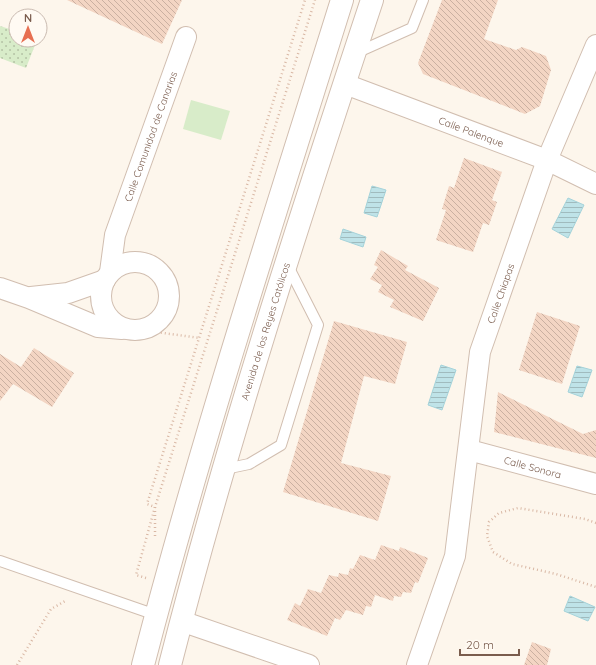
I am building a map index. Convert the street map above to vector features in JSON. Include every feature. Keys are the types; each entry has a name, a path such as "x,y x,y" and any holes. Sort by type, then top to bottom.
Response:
{"street":[{"path":"143,665 165,582 241,323 342,0"},
{"name":"Avenida de los Reyes Católicos","path":"170,665 181,621 225,469 287,263 372,0"},
{"name":"Calle Comunidad de Canarias","path":"107,276 115,235 186,37"},
{"name":"Calle Chiapas","path":"417,665 455,556 480,352 547,160 596,45"},
{"name":"Calle Palenque","path":"344,84 547,160 596,184"},
{"path":"115,235 135,262"},
{"path":"0,288 98,326 136,330 158,321 164,314 169,294 167,284 162,275 145,264 135,262 125,264 107,276 68,293 29,298"},
{"path":"107,276 100,296 106,315 117,325 136,330"},
{"name":"Calle Sonora","path":"469,450 596,484"},
{"path":"181,621 309,665"}],"lane":[{"path":"354,54 412,28 423,0"},
{"path":"225,469 249,464 281,445 318,325 287,263"},
{"path":"0,561 156,615"}],"path":[{"path":"155,507 147,504 306,0"},
{"path":"165,582 136,575 155,507 315,0"},
{"path":"136,330 200,338"},
{"path":"596,523 586,519 518,508 499,513 490,522 487,536 494,552 512,564 556,574 596,587"},
{"path":"17,665 51,609 83,590"}],"green space":[{"path":"0,26 8,28 8,48 34,48 26,68 0,58"},
{"path":"191,100 230,111 221,140 183,129"}],"water":[{"path":"372,186 386,190 377,217 364,213"},
{"path":"568,198 584,205 568,238 552,229"},
{"path":"343,229 366,237 363,247 340,239"},
{"path":"441,365 456,370 442,410 428,405"},
{"path":"577,366 592,370 582,397 568,392"},
{"path":"570,596 595,607 588,621 564,611"}],"building":[{"path":"67,0 182,0 162,44"},
{"path":"442,0 498,0 484,39 516,50 522,47 546,56 551,70 540,106 525,114 423,74 418,63"},
{"path":"464,158 502,172 492,200 497,202 489,225 483,223 473,252 436,240 446,210 442,209 449,186 454,188"},
{"path":"381,250 408,266 405,270 439,288 423,321 390,307 394,300 378,292 382,285 370,279 378,267 374,265"},
{"path":"537,312 580,326 562,384 519,370"},
{"path":"334,321 407,342 395,384 364,376 341,463 391,476 378,521 283,492"},
{"path":"34,348 74,373 52,407 13,384 0,401 0,354 21,367"},
{"path":"498,392 583,434 596,430 596,458 494,432"},
{"path":"381,545 399,551 400,547 428,558 418,583 415,582 411,593 403,592 401,597 394,596 393,601 375,595 371,607 366,606 363,615 346,610 340,620 335,618 327,636 287,620 295,603 300,606 308,589 321,593 329,575 338,577 339,573 348,575 350,568 353,569 360,555 375,560"},
{"path":"532,642 551,649 547,665 524,665"}]}
